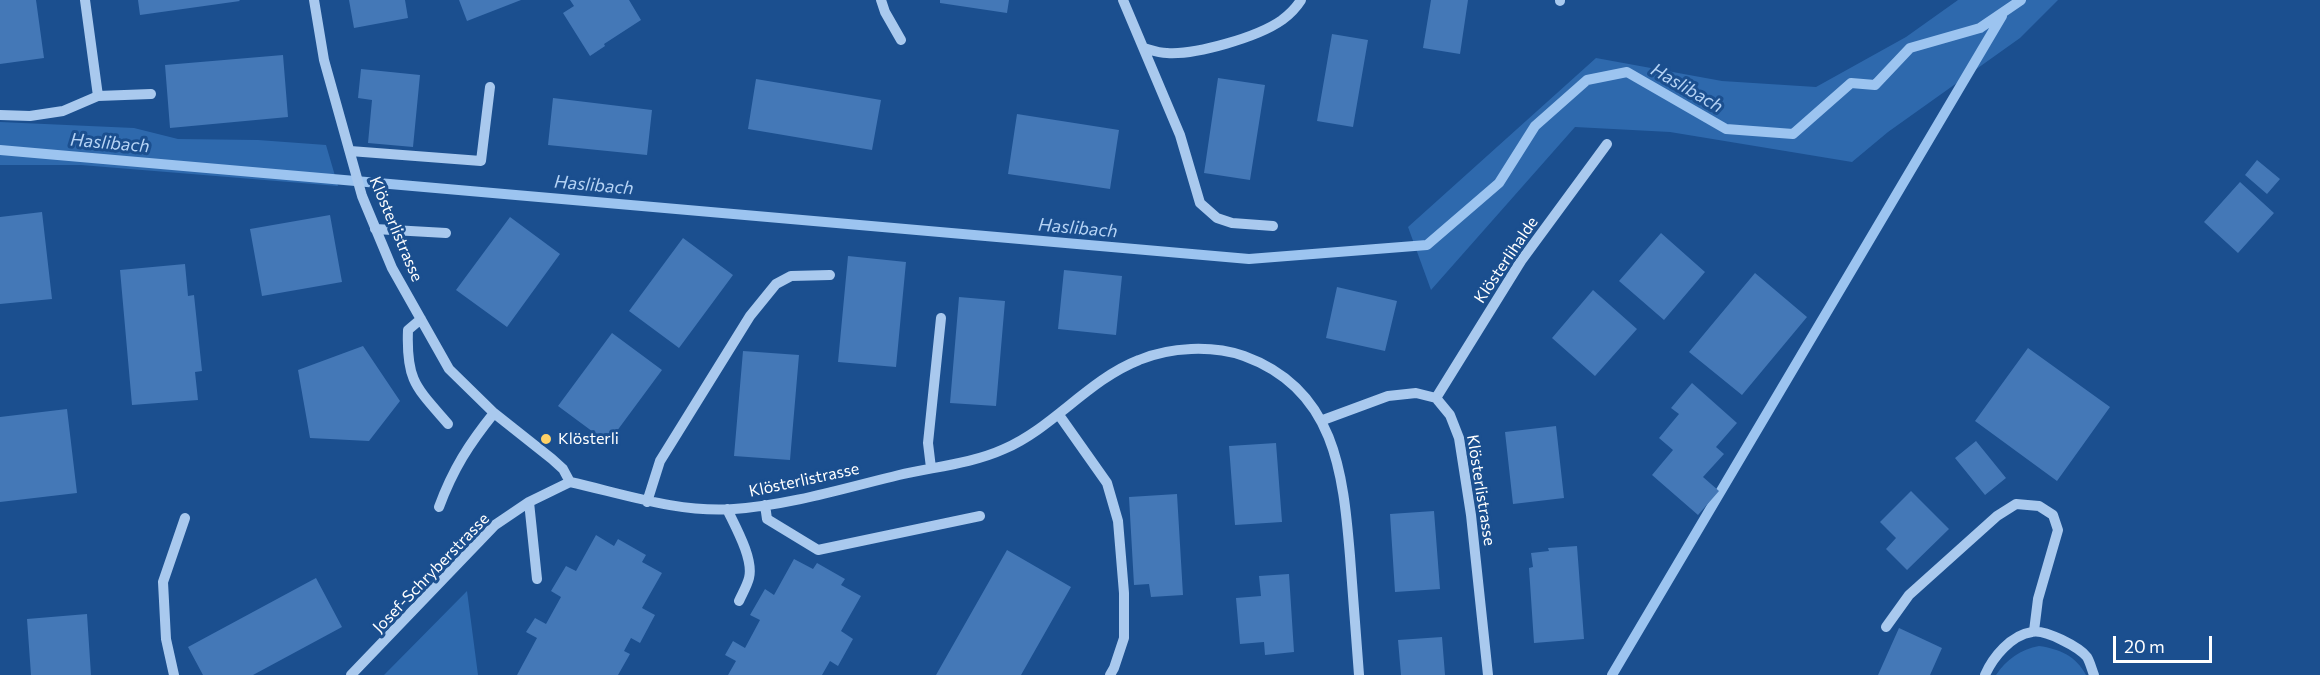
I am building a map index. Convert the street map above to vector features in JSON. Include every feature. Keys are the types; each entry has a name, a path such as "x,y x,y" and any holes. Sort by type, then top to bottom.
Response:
{"street":[{"path":"85,0 99,96"},
{"name":"Klösterlistrasse","path":"314,0 324,60 350,154 375,229 392,268 449,369 494,413 563,469 570,482 646,501 692,508 727,509 765,505 932,468 1004,449 1059,416 1100,382 1138,360 1178,350 1227,350 1266,364 1293,382 1323,420 1333,446 1343,486 1359,675"},
{"path":"881,0 901,40"},
{"path":"1123,0 1180,135 1200,203 1217,218 1232,223 1273,226"},
{"path":"1144,48 1164,53 1179,53 1222,44 1262,31 1280,22 1292,13 1301,0"},
{"name":"Klösterlistrasse","path":"350,154 481,161 489,87"},
{"path":"0,115 30,116 63,111 99,96 151,94"},
{"name":"Klösterlihalde","path":"1436,398 1521,261 1607,144"},
{"path":"375,229 446,233"},
{"path":"646,501 660,461 750,316 776,284 790,276 830,275"},
{"path":"932,468 928,443 941,318"},
{"path":"421,319 408,330 407,362 420,391 448,424"},
{"path":"1323,420 1388,396 1416,393 1436,398"},
{"name":"Klösterlistrasse","path":"1436,398 1450,415 1460,438 1471,515 1488,675"},
{"path":"439,507 451,475 494,413"},
{"path":"1059,416 1107,483 1118,521 1124,593 1124,638 1110,675"},
{"name":"Josef-Schryberstrasse","path":"351,675 495,525 529,502 570,482"},
{"path":"529,502 537,579"},
{"path":"1886,627 1908,595 1997,516 2016,504 2039,506 2053,515 2058,530 2038,599 2034,631"},
{"path":"765,505 767,519 818,550 980,516"},
{"path":"727,509 749,564 750,577 739,601"},
{"path":"174,675 166,639 163,582 185,518"},
{"path":"1985,675 1991,662 2015,638 2034,631 2068,642 2088,658 2094,675"}],"shaded area":[{"path":"1958,0 2058,0 2020,38 1888,132 1852,162 1670,132 1575,127 1431,290 1408,227 1596,58 1722,81 1816,87 1906,37"},
{"path":"0,122 134,128 178,139 258,140 326,145 338,186 81,165 0,165"},
{"path":"467,591 478,675 384,675"},
{"path":"2039,646 2067,654 2086,675 1996,675 2015,656"}],"building":[{"path":"0,0 36,0 44,58 0,64"},
{"path":"138,0 239,0 240,1 140,15"},
{"path":"349,0 405,0 408,18 354,28"},
{"path":"459,0 521,0 467,21"},
{"path":"570,0 629,0 641,20 590,56 563,13 574,6"},
{"path":"940,0 1009,0 1007,13 940,3"},
{"path":"1431,0 1468,0 1460,54 1423,48"},
{"path":"1332,34 1368,40 1353,127 1317,121"},
{"path":"283,55 288,117 170,128 165,65"},
{"path":"361,69 420,75 413,147 368,143 372,100 358,98"},
{"path":"1218,78 1265,85 1250,180 1204,173"},
{"path":"756,79 881,100 872,150 748,129"},
{"path":"553,98 652,110 647,155 548,145"},
{"path":"1017,114 1119,130 1110,189 1008,174"},
{"path":"2257,160 2280,179 2267,194 2245,175"},
{"path":"2240,182 2274,213 2238,253 2204,222"},
{"path":"42,212 52,299 0,304 0,217"},
{"path":"330,215 342,282 262,296 250,229"},
{"path":"510,217 560,254 507,327 456,290"},
{"path":"1661,233 1705,272 1664,320 1619,281"},
{"path":"683,238 733,275 679,348 629,311"},
{"path":"848,256 906,262 896,367 838,362"},
{"path":"185,264 188,296 194,295 202,371 195,372 198,400 132,405 120,270"},
{"path":"1064,270 1122,276 1116,335 1058,329"},
{"path":"1755,273 1807,317 1742,395 1689,352"},
{"path":"1337,287 1397,301 1385,351 1326,338"},
{"path":"1593,290 1637,329 1595,376 1552,338"},
{"path":"959,297 1005,301 996,406 950,403"},
{"path":"612,333 662,370 608,443 558,406"},
{"path":"363,346 400,401 369,441 310,438 298,370"},
{"path":"2028,348 2110,407 2057,481 1975,421"},
{"path":"743,351 799,355 790,460 734,456"},
{"path":"1692,383 1737,423 1716,447 1724,454 1703,477 1719,491 1698,515 1652,475 1673,450 1659,438 1679,414 1671,408"},
{"path":"67,409 77,493 0,502 0,417"},
{"path":"1556,426 1564,498 1513,504 1505,432"},
{"path":"1976,441 2006,478 1985,495 1955,458"},
{"path":"1276,443 1282,522 1235,525 1229,446"},
{"path":"1911,491 1949,529 1907,570 1886,549 1896,538 1880,522"},
{"path":"1177,494 1183,595 1151,597 1149,584 1134,585 1129,497"},
{"path":"1434,511 1440,589 1395,592 1390,514"},
{"path":"596,535 614,546 618,539 646,555 642,562 662,573 642,608 655,615 640,643 631,638 624,651 630,654 618,675 517,675 537,638 526,632 535,618 546,624 561,597 551,591 566,566 576,571"},
{"path":"1577,546 1584,639 1534,643 1529,568 1533,567 1531,553 1549,551 1548,548"},
{"path":"1007,550 1071,587 1021,675 936,675"},
{"path":"794,559 813,569 817,563 845,579 841,585 861,596 841,631 853,639 838,666 830,661 822,675 728,675 736,661 725,655 733,641 745,648 760,620 750,615 765,589 774,595"},
{"path":"1289,574 1294,652 1265,655 1264,642 1240,644 1236,598 1261,596 1259,576"},
{"path":"316,578 342,627 253,675 203,675 188,647"},
{"path":"87,614 91,675 31,675 27,619"},
{"path":"1899,628 1942,648 1930,675 1878,675"},
{"path":"1442,637 1445,675 1401,675 1398,640"}],"waterway":[{"name":"Haslibach","path":"0,150 1249,259 1427,245 1499,183 1535,126 1587,80 1627,72 1726,129 1793,134 1851,83 1875,85 1910,48 1980,28 2021,0"},
{"path":"1612,675 2002,16"}],"place":[{"name":"Klösterli","path":"546,439"}]}
